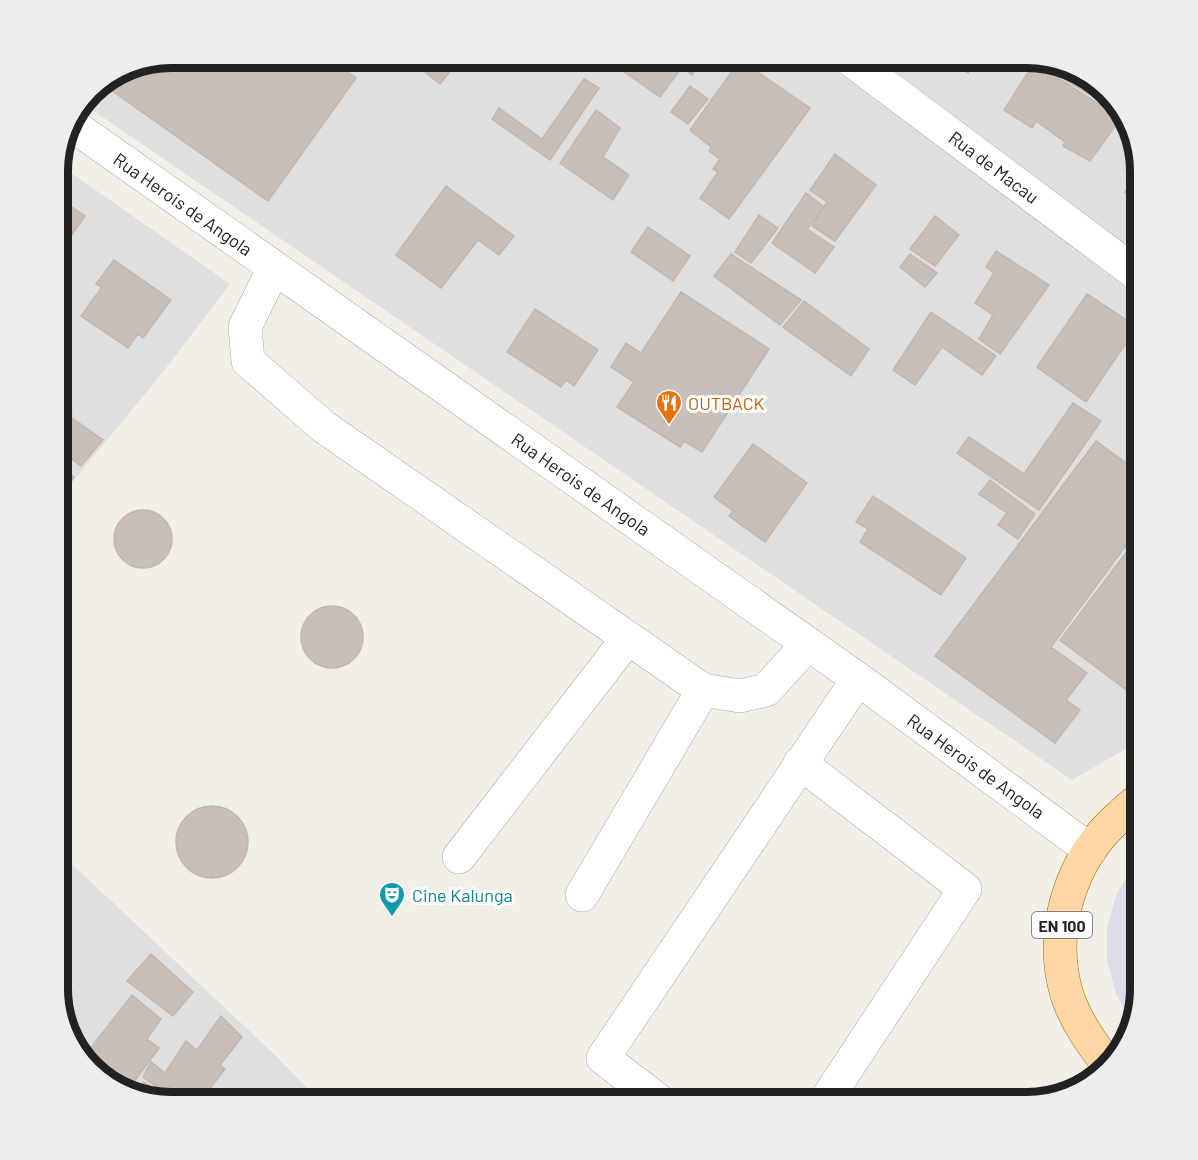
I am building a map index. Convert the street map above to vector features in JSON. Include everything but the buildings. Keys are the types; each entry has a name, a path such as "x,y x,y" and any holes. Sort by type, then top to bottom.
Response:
{"main road":[{"name":"EN 100","path":"1104,1059 1085,1036 1067,995 1060,951 1064,908 1078,866 1104,830 1130,808"}],"street":[{"name":"Rua de Macau","path":"862,68 1130,269"},
{"name":"Rua Herois de Angola","path":"77,128 858,679 1090,850"},
{"path":"274,268 245,327 248,361 324,427 703,690 740,696 766,690 808,644"},
{"path":"459,857 628,638"},
{"path":"648,1092 603,1058 858,679"},
{"path":"582,895 703,690"},
{"path":"800,764 965,889 831,1092"}],"shaded area":[{"path":"170,68 1035,68 1055,71 1073,78 1090,89 1105,102 1117,119 1129,150 1130,746 1072,780 89,108 102,93 119,81 150,69"},
{"path":"68,171 230,284 163,372 68,488"},
{"path":"68,860 274,1054 311,1092 150,1091 119,1079 93,1058 75,1029 69,1010"},
{"path":"1130,872 1130,990 1128,1014 1116,994 1107,961 1107,927 1117,893"}],"place":[{"name":"OUTBACK","path":"669,426"},
{"name":"Cine Kalunga","path":"392,918"}]}
